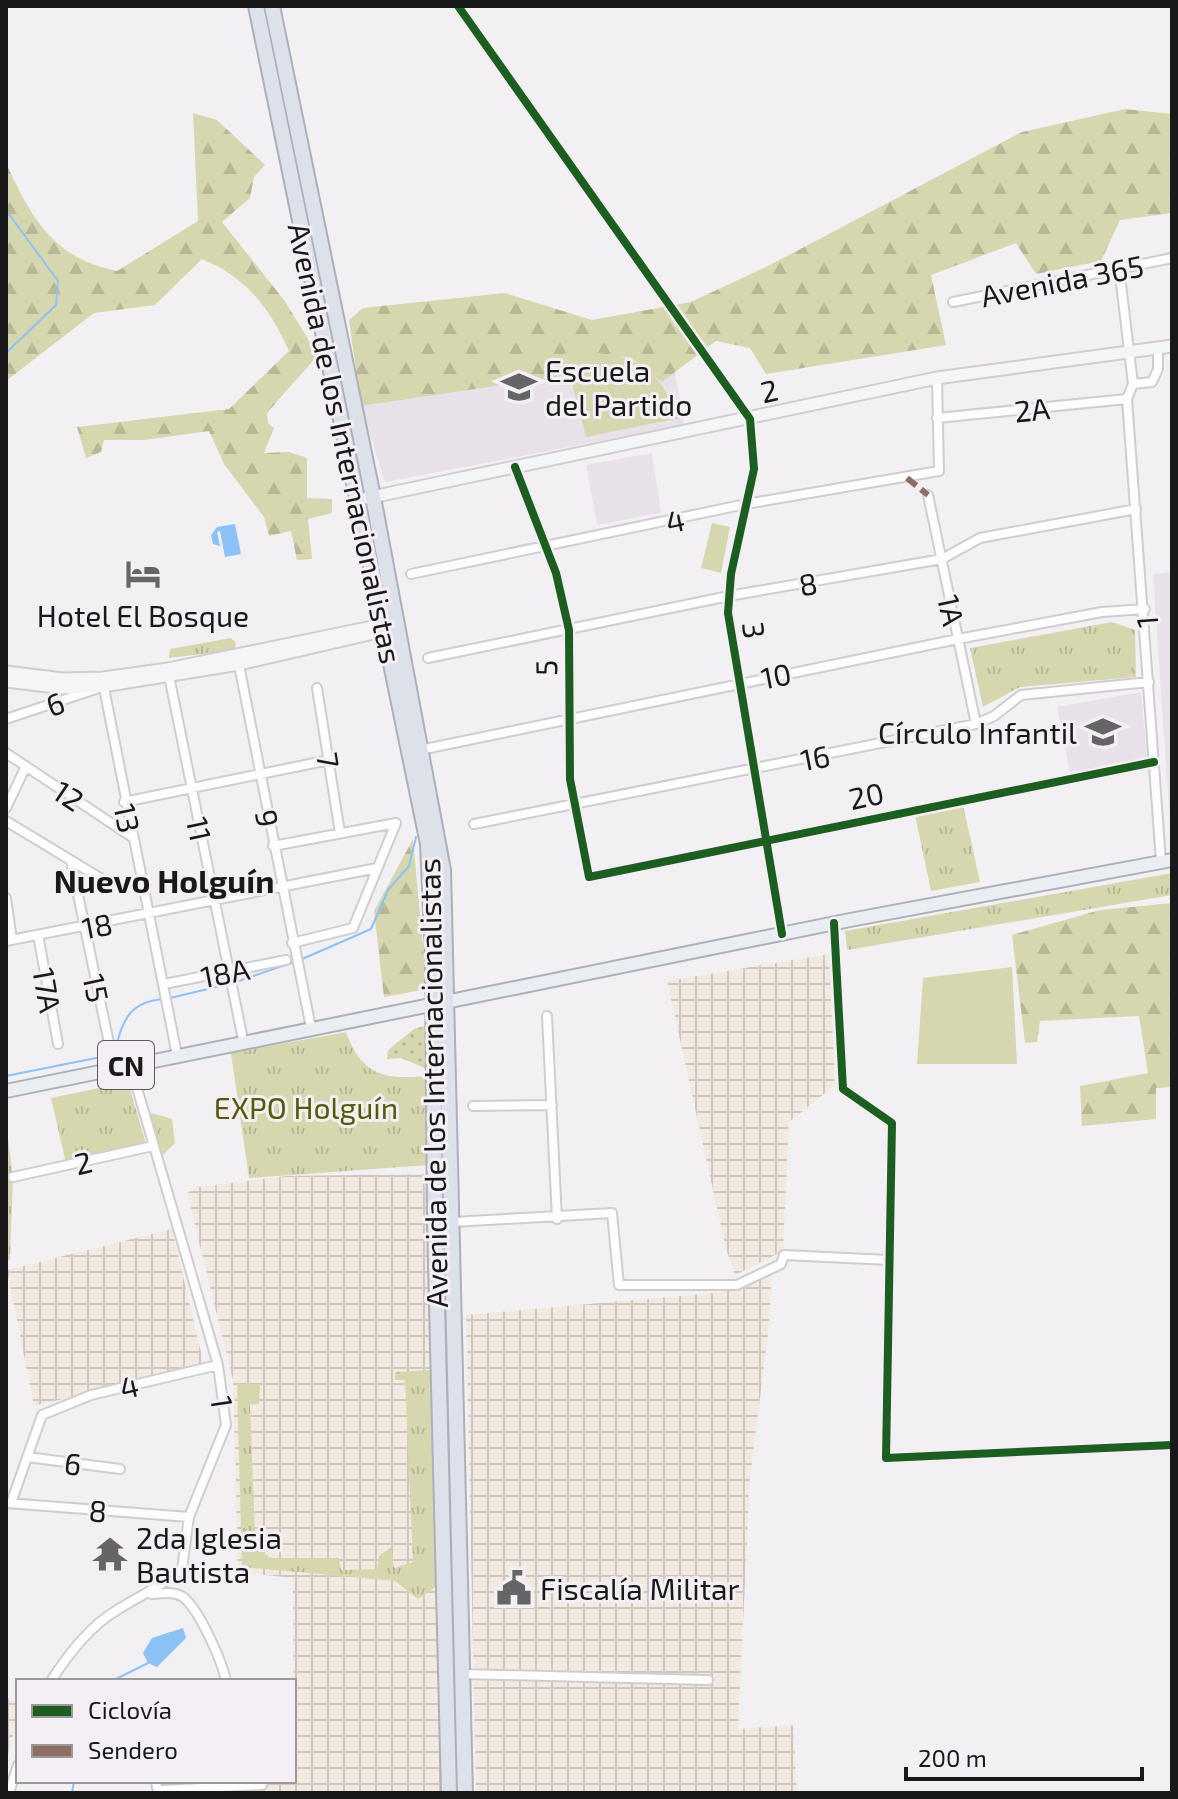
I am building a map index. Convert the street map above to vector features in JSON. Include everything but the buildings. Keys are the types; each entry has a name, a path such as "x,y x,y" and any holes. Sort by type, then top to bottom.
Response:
{"highway":[{"name":"Avenida de los Internacionalistas","path":"256,6 358,500 443,870 441,1001 449,1793"},
{"name":"Avenida de los Internacionalistas","path":"272,6 373,497 388,627"},
{"name":"Avenida de los Internacionalistas","path":"443,1223 465,1793"}],"main road":[{"name":"CN","path":"6,1091 441,1001 1166,860"}],"street":[{"name":"3","path":"458,6 750,419 754,469 729,596 738,683 782,934"},
{"name":"Avenida 365","path":"953,302 1172,258"},
{"name":"1","path":"1119,267 1133,384 1127,399 1154,762 1166,860"},
{"name":"2","path":"358,500 937,378 1172,346"},
{"name":"1","path":"1133,384 1152,382 1157,375 1158,348"},
{"path":"937,378 937,418"},
{"name":"2A","path":"937,418 1127,399"},
{"name":"4","path":"411,574 746,504 939,471 937,418"},
{"name":"5","path":"515,467 543,548 556,573 569,630 570,779 589,877"},
{"name":"1A","path":"928,495 976,724"},
{"name":"8","path":"428,658 729,596 942,559 980,538 1136,509"},
{"name":"10","path":"416,751 958,639 1102,612 1145,609"},
{"path":"6,681 64,688 168,673 388,627"},
{"name":"9","path":"238,659 311,1028"},
{"path":"6,672 103,682"},
{"name":"11","path":"168,673 242,1035"},
{"name":"6","path":"6,719 103,682"},
{"name":"13","path":"103,682 124,802 150,914 176,1050"},
{"name":"16","path":"474,824 976,724 994,716 1021,695 1149,682"},
{"name":"7","path":"317,688 340,833"},
{"name":"12","path":"6,753 132,837"},
{"path":"124,802 329,760"},
{"name":"20","path":"589,877 1154,762"},
{"path":"6,808 26,766"},
{"path":"6,821 105,881"},
{"path":"273,846 396,823 354,926 292,943"},
{"name":"15","path":"71,861 114,1067"},
{"name":"18","path":"9,941 377,868"},
{"path":"6,898 9,941"},
{"path":"834,923 843,1089 892,1123 886,1458 1172,1445"},
{"name":"17A","path":"38,935 58,1044"},
{"name":"18A","path":"164,984 286,960"},
{"path":"547,1016 557,1219"},
{"name":"1","path":"52,1679 84,1637 113,1612 151,1594 182,1569 189,1517 226,1425 218,1365 130,1064"},
{"path":"473,1106 552,1105"},
{"name":"2","path":"13,1177 153,1146"},
{"path":"443,1223 557,1219 612,1213 619,1285 737,1285 781,1264 784,1255 889,1260"},
{"name":"4","path":"27,1457 42,1415 91,1395 218,1365"},
{"path":"8,1503 27,1457"},
{"name":"6","path":"27,1457 120,1469"},
{"name":"8","path":"8,1503 189,1517"},
{"path":"151,1594 173,1593 185,1598 208,1634 225,1679"},
{"path":"462,1674 708,1680"},
{"path":"9,1793 16,1771"},
{"path":"156,1783 157,1788 162,1790 262,1786"}],"shaded area":[{"name":"Escuela del Partido","path":"666,319 684,425 385,482 361,406 592,320"},
{"path":"652,453 661,513 597,525 586,465"},
{"path":"1172,572 1172,840 1171,840 1153,574"},
{"name":"Círculo Infantil","path":"1141,692 1147,758 1070,773 1057,707"},
{"path":"829,954 835,1085 789,1122 783,1251 735,1275 726,1249 667,981"},
{"path":"424,1174 436,1377 445,1793 215,1793 263,1791 264,1783 296,1783 293,1578 238,1572 233,1380 187,1193 199,1187 285,1176"},
{"path":"172,1229 204,1365 34,1406 7,1270"},
{"path":"772,1272 769,1326 750,1478 738,1729 793,1725 797,1793 476,1793 466,1315 723,1292"},
{"path":"6,1697 16,1704 16,1726 6,1762"}],"green space":[{"path":"1125,109 1172,114 1172,213 1120,220 1101,261 1036,274 1016,243 931,275 946,345 766,374 750,348 716,341 662,382 630,357 564,354 568,375 361,406 349,320 363,308 505,293 592,320 691,302 772,264 1022,132"},
{"path":"193,113 217,120 265,165 254,177 250,198 222,222 284,300 318,355 267,413 268,423 274,428 264,453 289,452 307,458 307,498 332,499 332,513 308,519 312,559 297,560 291,531 269,536 264,517 224,464 209,431 144,440 104,440 101,452 86,458 77,427 229,409 289,351 274,321 255,296 218,266 202,259 155,305 94,313 6,381 6,163 25,202 47,233 76,257 117,271 198,221"},
{"path":"585,351 621,357 644,367 662,386 680,418 586,437 564,353"},
{"path":"712,523 730,527 721,573 701,568"},
{"path":"1112,622 1135,630 1136,677 1020,687 983,707 970,648"},
{"path":"231,638 236,643 235,650 169,658 170,649"},
{"path":"963,805 980,882 931,891 915,815"},
{"path":"413,839 427,989 384,997 374,911"},
{"path":"1172,873 1172,895 847,950 845,931"},
{"path":"1172,903 1172,1087 1156,1088 1156,1119 1082,1126 1080,1086 1148,1073 1139,1016 1040,1021 1037,1042 1025,1043 1012,935 1100,910"},
{"path":"1012,967 1017,1064 917,1064 923,978"},
{"path":"427,1025 427,1069 401,1058 387,1059 388,1050 414,1029"},
{"name":"EXPO Holguín","path":"346,1032 359,1058 376,1072 398,1077 427,1076 428,1165 249,1178 231,1053"},
{"path":"128,1082 146,1144 66,1163 51,1098"},
{"path":"152,1113 172,1119 175,1143 164,1154 159,1153 149,1116"},
{"path":"6,1123 13,1177 10,1259 6,1264"},
{"path":"432,1370 438,1585 418,1599 395,1581 242,1567 237,1384 260,1384 259,1404 250,1405 255,1534 261,1551 271,1558 339,1558 341,1570 377,1569 379,1556 391,1547 394,1568 413,1562 405,1380 395,1380 395,1372"}],"water":[{"path":"235,524 241,554 225,557 220,531 217,532 220,546 213,544 211,535 217,527"},
{"path":"183,1628 186,1638 157,1667 148,1663 143,1653 152,1638"}],"waterway":[{"path":"6,210 58,281 56,305 6,353"},
{"path":"300,960 371,929 388,890 409,866 416,837"},
{"path":"236,982 294,962"},
{"path":"170,998 229,984"},
{"path":"115,1050 129,1014 142,1004 163,999"},
{"path":"6,1076 106,1056"},
{"path":"116,1679 148,1663"},
{"path":"72,1793 74,1783"}],"marked path":[{"path":"907,478 928,495"}],"cycle path":[{"path":"458,6 750,419 754,469 731,574 728,613 782,934"},
{"path":"515,467 556,573 569,630 570,779 589,877 1154,762"},
{"path":"834,923 843,1089 892,1123 886,1458 1172,1445"}],"place":[{"name":"Escuela del Partido","path":"519,387"},
{"name":"Hotel El Bosque","path":"143,574"},
{"name":"Círculo Infantil","path":"1103,732"},
{"name":"2da Iglesia Bautista","path":"110,1554"},
{"name":"Fiscalía Militar","path":"514,1588"}],"district":[{"name":"Nuevo Holguín","path":"164,880"}]}
